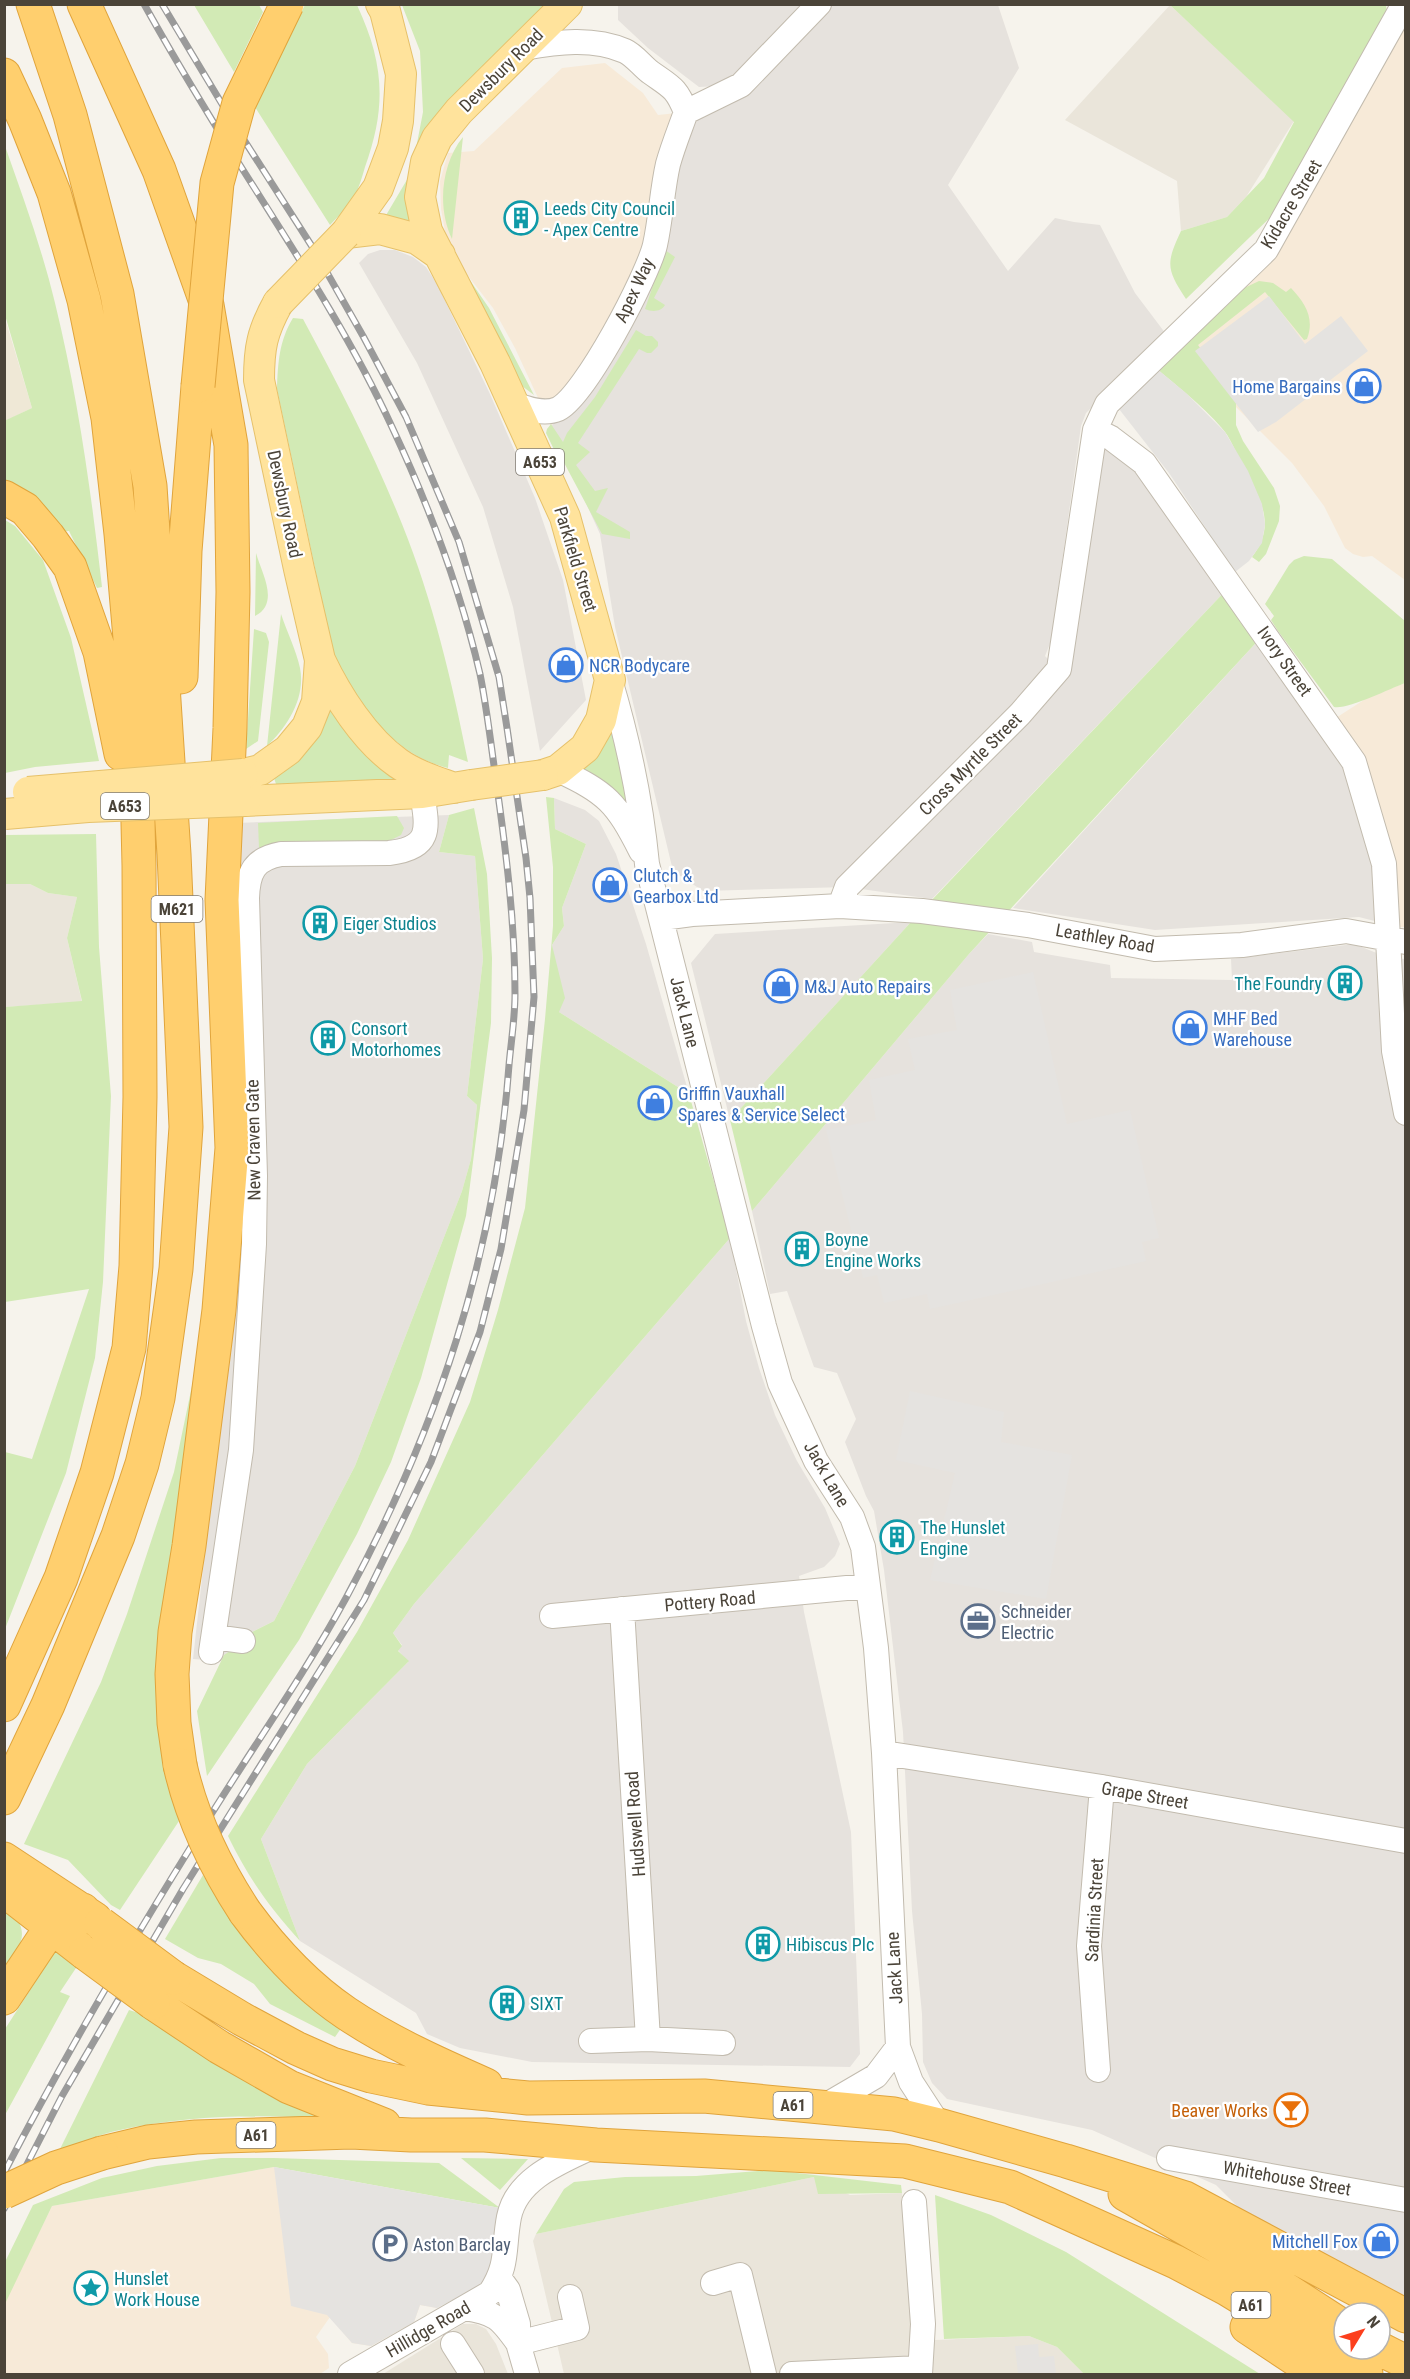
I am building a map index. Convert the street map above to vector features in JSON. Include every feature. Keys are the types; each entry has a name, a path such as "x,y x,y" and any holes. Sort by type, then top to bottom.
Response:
{"highway":[{"name":"M621","path":"4,1798 48,1705 118,1536 142,1464 158,1398 176,1269 186,1127 182,995 150,486 117,294 70,115 33,4"},
{"path":"84,4 159,170 207,305 231,445 233,592 230,728 222,900 232,1148 219,1310 189,1546 175,1632 172,1674 174,1723 180,1765 188,1797 224,1880 262,1935 299,1975 345,2012 390,2039 514,2097"},
{"path":"182,995 181,686 185,551 217,183 239,103 287,4"},
{"name":"M621","path":"4,75 54,193 84,300 108,418 135,696 140,1097 136,1266 129,1348 97,1473 61,1578 7,1697"},
{"path":"4,496 25,509 70,567 100,652 138,835"},
{"path":"8,1872 92,1917"},
{"path":"8,1872 52,1926"},
{"path":"4,1998 52,1926 66,1915 92,1917"},
{"name":"A61","path":"92,1917 174,1978 242,2019 332,2064 371,2076 428,2088 514,2097 704,2096 894,2114 1066,2161 1239,2259 1332,2319"},
{"name":"A61","path":"52,1926 153,2003 219,2047 289,2087 411,2135"},
{"name":"A61","path":"4,2192 56,2168 102,2153 148,2142 196,2137 351,2132 485,2135 596,2145 905,2161 1010,2187 1176,2262 1227,2289 1359,2371"},
{"path":"1066,2161 1185,2198 1406,2316"},
{"path":"1146,2250 1219,2308 1318,2374"},
{"path":"1392,2355 1406,2362"}],"main road":[{"name":"Dewsbury Road","path":"5,814 88,807 244,787 260,770 288,750 307,728 317,702 320,660 298,569 259,380 259,351 265,327 278,303 346,233 378,188 393,148 398,121 401,74 385,11 381,4"},
{"name":"Dewsbury Road","path":"437,138 459,111 567,4"},
{"name":"Parkfield Street","path":"437,138 426,162 420,197 427,231 466,304 566,517 610,680"},
{"name":"A653","path":"346,233 380,229 417,239 440,255"},
{"name":"A653","path":"320,660 336,692 367,733 398,763 418,774 462,786"},
{"name":"A653","path":"551,773 585,748 601,720 610,680"},
{"name":"Dewsbury Road","path":"4,795 85,786 244,787 422,794 551,773"}],"street":[{"path":"524,48 560,42 581,42 626,52 678,92 686,112 741,85 819,4"},
{"name":"Kidacre Street","path":"1095,430 1107,404 1266,250 1404,4"},
{"name":"Apex Way","path":"514,404 530,410 559,409 586,379 604,350 626,311 654,247 669,163 686,112"},
{"name":"Ivory Street","path":"1095,430 1111,438 1144,463 1354,762 1384,864 1397,940 1394,1051 1406,1113"},
{"name":"Cross Myrtle Street","path":"840,906 847,887 1020,714 1059,669 1095,430"},
{"name":"Parkfield Street","path":"610,680 622,720 643,822 647,864 662,918"},
{"name":"Parkfield Street","path":"551,773 592,786 608,799 625,822 647,864"},
{"name":"New Craven Gate","path":"243,1641 212,1644 241,1450 254,1255 255,1176 246,898 248,879 260,862 270,856 281,854 406,851 425,837 427,826 422,794"},
{"path":"662,918 692,914 840,906"},
{"name":"Leathley Road","path":"840,906 922,911 1003,922 1155,949 1242,945 1346,931 1397,940"},
{"name":"Jack Lane","path":"662,918 780,1383 816,1461 852,1517 863,1547 884,1753 898,2047 911,2082 939,2125"},
{"name":"Pottery Road","path":"552,1616 868,1586"},
{"name":"Hudswell Road","path":"622,1609 648,2039"},
{"name":"Grape Street","path":"884,1753 1102,1787 1406,1841"},
{"name":"Sardinia Street","path":"1098,2070 1089,1946 1102,1787"},
{"path":"591,2041 648,2039 723,2043"},
{"path":"823,2108 876,2076 898,2047"},
{"path":"527,2374 518,2343 518,2324 508,2290 500,2279 509,2216 519,2194 542,2172 596,2145"},
{"name":"Whitehouse Street","path":"1169,2158 1406,2200"},
{"path":"792,2374 920,2371 923,2324 914,2202"},
{"path":"713,2283 740,2275 764,2374"},
{"name":"Hillidge Road","path":"350,2374 490,2293 500,2279"},
{"path":"518,2343 577,2328 570,2297"},
{"path":"465,2308 485,2311 502,2321 518,2343"},
{"path":"453,2344 472,2374"}],"shaded area":[{"path":"618,5 998,5 1019,68 948,185 1008,271 1055,218 1100,225 1135,293 1172,342 1101,398 1086,413 1081,426 1051,641 1045,656 1058,669 1097,431 1111,438 1231,585 932,899 847,887 703,891 673,871 615,627 600,534 551,426 594,383 654,247 686,112 738,85 699,87 648,48 618,20"},
{"path":"1170,5 1294,121 1246,197 1227,217 1181,231 1177,181 1065,120"},
{"path":"1405,5 1405,580 1372,556 1363,557 1345,548 1324,506 1292,463 1178,349 1266,250"},
{"path":"605,63 643,93 658,115 686,112 654,247 594,383 551,426 515,348 493,308 458,263 447,242 441,209 440,181 448,153 474,151 562,68"},
{"path":"380,250 395,250 413,257 426,267 437,284 490,394 535,498 563,580 586,700 540,751 513,607 483,507 417,363 359,263 368,254"},
{"path":"1269,296 1305,344 1341,316 1368,351 1276,422 1258,432 1195,351"},
{"path":"4,315 32,408 5,421 4,421"},
{"path":"1157,369 1186,393 1225,432 1248,471 1262,504 1265,524 1262,543 1249,561 1235,572 1169,473 1119,409"},
{"path":"1265,633 1354,762 1386,924 1359,917 1155,930 1013,908"},
{"path":"1405,683 1405,927 1397,927 1328,723 1370,696"},
{"path":"554,798 585,810 599,821 616,854 646,944 689,1094 559,1012 552,945 564,926 562,908 586,844 555,829"},
{"path":"449,815 439,852 475,856 483,959 467,1096 477,1105 471,1159 462,1191 355,1466 274,1621 250,1633 248,1649 224,1655 221,1661 193,1659 207,1533 237,823"},
{"path":"5,884 30,884 48,893 77,897 67,938 82,1002 5,1007"},
{"path":"911,922 730,1120 691,963 715,934"},
{"path":"988,934 1032,942 1034,952 1110,965 1111,978 1232,980 1231,959 1354,944 1389,958 1405,959 1405,2304 1260,2229 1216,2185 1092,2130 947,2099 932,2083 923,2062 922,2014 912,1911 903,1732 884,1570 874,1511 845,1442 856,1419 837,1373 814,1367 787,1291 770,1294 752,1211"},
{"path":"1033,972 1067,1124 1130,1110 1159,1238 1142,1242 1146,1261 930,1309 927,1294 884,1303 877,1275 863,1278 826,1130 876,1120 869,1080 915,1070 908,1039 957,1030 950,990"},
{"path":"730,1238 746,1321 775,1415 797,1461 825,1508 840,1544 835,1556 824,1567 799,1576 804,1612 851,1832 860,2054 850,2067 532,2062 460,2048 427,2034 416,2013 300,1941 261,1839 307,1764 408,1662 398,1650 402,1645 393,1633 414,1604"},
{"path":"910,1391 1004,1412 1001,1442 1072,1455 1046,1599 930,1580 955,1473 896,1460"},
{"name":"Aston Barclay","path":"274,2167 437,2308 420,2305 414,2322 371,2346 352,2343 330,2317 316,2337 328,2354 329,2368 320,2374 5,2374 5,2302 52,2206"},
{"name":"Aston Barclay","path":"274,2167 500,2208 492,2280 437,2308 420,2305 414,2322 371,2346 352,2343 327,2315 291,2306"},
{"path":"814,2177 850,2195 902,2193 912,2341 1029,2336 1057,2347 1084,2374 564,2374 533,2241 536,2234"},
{"path":"463,2324 476,2324 486,2329 496,2344 508,2374 383,2374"},
{"path":"1038,2344 1039,2357 1054,2356 1056,2374 1018,2374 1015,2346"}],"green space":[{"path":"194,5 259,5 263,12 234,72"},
{"path":"305,5 357,5 373,46 377,66 379,104 372,145 354,197 330,225 253,104"},
{"path":"402,5 552,5 461,96 419,225 382,222 408,178 423,112 420,51"},
{"path":"1170,5 1386,5 1387,14 1284,204 1186,299 1170,266 1181,231 1227,217 1264,178 1294,122"},
{"path":"463,137 452,239 444,214 444,186 450,160"},
{"path":"5,146 32,223 63,338 83,444 102,587 97,588 69,531 57,532 5,484 4,421 32,408 5,315"},
{"path":"665,250 675,257 654,298 665,305 659,310 648,310 645,309"},
{"path":"458,263 489,308 534,395 522,386"},
{"path":"1259,281 1273,283 1286,292 1291,288 1296,294 1309,318 1307,339 1304,340 1265,292 1198,345 1236,396 1236,425 1243,441 1274,488 1280,506 1279,521 1266,554 1259,562 1252,557 1264,533 1263,510 1230,439 1210,415 1157,369 1240,290"},
{"path":"293,318 303,319 368,446 402,524 441,642 468,762 449,755 448,768 410,752 394,740 367,710 334,658 277,389 282,344"},
{"path":"636,330 646,336 652,336 658,342 658,346 651,353 639,349 578,443 590,452 576,465 595,491 608,488 596,512 630,532 630,539 602,534 561,457 560,462 546,433 551,424 563,442 567,433 595,397"},
{"path":"5,520 15,526 43,560 71,638 99,761 35,767 5,773"},
{"path":"256,553 268,596 267,604 255,616"},
{"path":"1304,556 1332,559 1405,621 1405,683 1358,702 1334,707 1278,631 1271,620 1274,616 1265,604 1289,565"},
{"path":"1231,585 1265,633 969,954 752,1211 730,1120 911,922"},
{"path":"281,614 300,668 300,690 288,721 267,746"},
{"path":"254,629 266,633 269,642 258,741 246,749"},
{"path":"326,703 397,779 277,787 271,769"},
{"path":"611,715 638,814 582,769"},
{"path":"546,797 554,798 555,829 586,844 562,908 564,926 552,945 565,998 559,1012 689,1094 730,1238 414,1604 393,1633 402,1646 398,1651 409,1661 307,1764 261,1839 300,1941 260,1891 228,1836 357,1632 408,1540 470,1402 498,1310 525,1208 553,926 553,867"},
{"path":"474,808 487,874 492,958 491,1023 466,1216 421,1378 391,1462 357,1534 299,1640 207,1776 197,1711 224,1655 230,1651 248,1649 250,1633 274,1621 355,1466 462,1191 471,1159 477,1105 467,1096 483,959 475,856 439,852 449,815"},
{"path":"397,816 404,828 401,835 389,841 281,841 259,848 258,823"},
{"path":"96,834 99,947 111,1096 103,1282 95,1358 66,1473 5,1629 5,1452 32,1459 89,1289 5,1302 5,1007 82,1001 67,938 77,897 48,893 30,884 5,884 5,835"},
{"path":"198,1357 168,1780 179,1821 120,1910 111,1905 68,1860 24,1844 101,1682 127,1614 174,1472"},
{"path":"203,1875 231,1920 342,2027 335,2037 270,2004 254,1984 221,1964 198,1958 165,1939"},
{"path":"5,1903 19,1921 22,1936 17,1951 5,1970"},
{"path":"56,1950 80,1962 60,1992 70,1996 5,2115 5,2029"},
{"path":"129,2010 142,2014 331,2119 252,2116 172,2121 112,2132 59,2151"},
{"path":"221,2158 439,2163 500,2208 274,2167 52,2206 5,2304 5,2262 33,2205 102,2178 157,2166"},
{"path":"461,2158 528,2159 500,2190"},
{"path":"771,2170 901,2185 902,2193 818,2194 814,2177 536,2234 564,2189 574,2182 625,2177 696,2176"},
{"path":"935,2195 991,2215 1066,2252 1260,2374 1084,2374 1057,2347 1029,2336 944,2339"}],"railway":[{"path":"4,2173 76,2039 127,1951 330,1627 379,1535 408,1471 434,1406 475,1273 502,1136 514,1012 515,967 509,887 487,714 480,674 463,610 431,517 406,457 354,352 144,4"},
{"path":"4,2209 62,2096 183,1889 364,1600 431,1462 480,1332 501,1249 524,1110 534,997 526,858 499,677 459,542 406,417 363,336 313,248 237,129 162,4"}],"place":[{"name":"Leeds City Council - Apex Centre","path":"521,218"},
{"name":"Home Bargains","path":"1364,386"},
{"name":"NCR Bodycare","path":"566,665"},
{"name":"Clutch & Gearbox Ltd","path":"610,885"},
{"name":"Eiger Studios","path":"320,923"},
{"name":"The Foundry","path":"1345,983"},
{"name":"M&J Auto Repairs","path":"781,986"},
{"name":"MHF Bed Warehouse","path":"1190,1028"},
{"name":"Consort Motorhomes","path":"328,1038"},
{"name":"Griffin Vauxhall Spares & Service Select","path":"655,1103"},
{"name":"Boyne Engine Works","path":"802,1249"},
{"name":"The Hunslet Engine","path":"897,1537"},
{"name":"Schneider Electric","path":"978,1621"},
{"name":"Hibiscus Plc","path":"763,1944"},
{"name":"SIXT","path":"507,2003"},
{"name":"Beaver Works","path":"1291,2110"},
{"name":"Mitchell Fox","path":"1381,2241"},
{"name":"Aston Barclay","path":"390,2244"},
{"name":"Hunslet Work House","path":"91,2288"}]}
